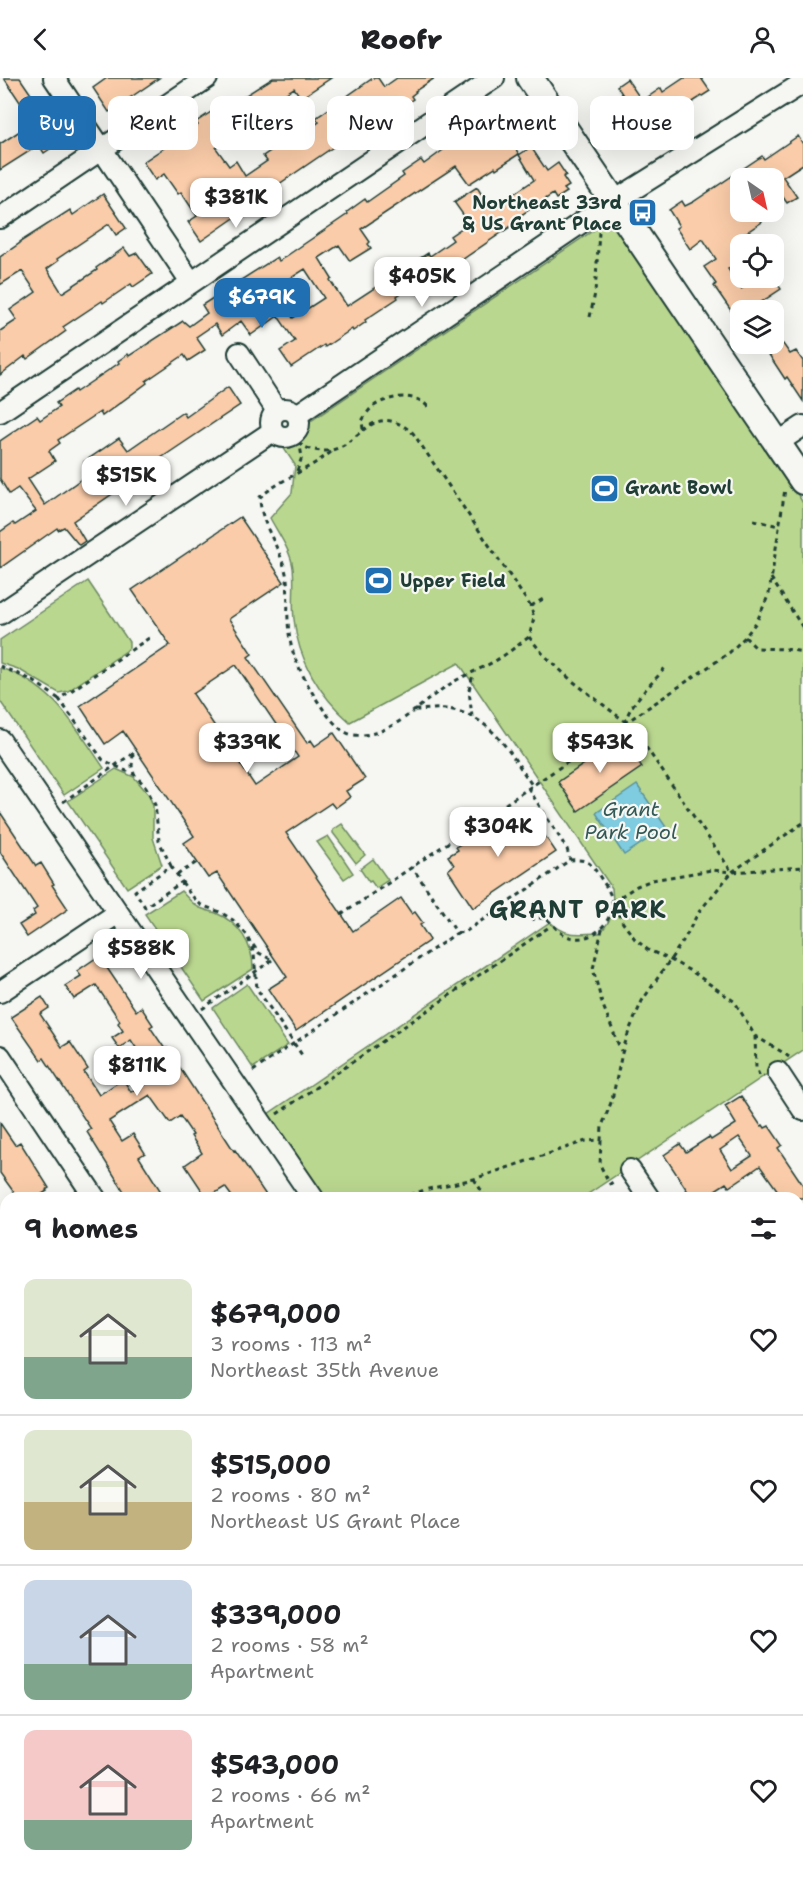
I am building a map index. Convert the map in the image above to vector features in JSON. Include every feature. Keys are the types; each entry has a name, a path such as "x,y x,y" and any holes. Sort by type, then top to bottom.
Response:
{"main road":[{"path":"530,78 777,443 794,484"}],"street":[{"path":"54,78 191,282"},
{"path":"0,218 207,78"},
{"path":"0,412 494,78"},
{"path":"297,415 614,201 803,83"},
{"path":"239,354 278,411"},
{"path":"288,409 297,415 299,427 296,440 280,437 273,431 272,416 278,411 288,409"},
{"path":"777,443 803,426"},
{"path":"0,614 273,431"},
{"path":"0,740 309,1192"},
{"path":"0,992 118,913"},
{"path":"0,1056 91,1192"},
{"path":"778,1072 803,1110"},
{"path":"630,1170 645,1192"}],"path":[{"path":"590,317 595,293 599,232 604,228"},
{"path":"363,429 362,421 369,410 385,401 404,397 414,398 419,399 428,407"},
{"path":"296,440 319,451 328,452 351,441 363,429 373,424 390,421 399,423 413,433 531,607 534,618 529,637 495,660 443,688 415,710 383,730 363,735 348,734 329,717 293,655 289,630 286,572 260,505 260,497 277,483 306,469 335,449"},
{"path":"296,440 302,456 297,473"},
{"path":"341,915 729,653 757,621 769,594 779,526 794,484"},
{"path":"754,520 779,526"},
{"path":"771,578 803,628"},
{"path":"531,607 545,597"},
{"path":"529,637 543,654 570,679 632,727 732,872"},
{"path":"745,637 756,648 803,652"},
{"path":"59,699 149,638"},
{"path":"626,723 632,707 667,665"},
{"path":"0,666 32,680 59,699 103,760 135,775"},
{"path":"472,717 469,690 474,671"},
{"path":"415,710 450,709 483,722 495,732 532,785"},
{"path":"134,748 132,766 135,775 146,787 154,801 159,841 171,866 190,894 201,905 233,920 241,927 258,953 273,959 189,1018"},
{"path":"65,800 133,753"},
{"path":"528,788 567,849 570,860"},
{"path":"630,1170 610,1184 600,1165 601,1140 602,1126 612,1100 622,1053 642,1001 685,938 698,913 732,872 803,823"},
{"path":"253,1071 457,933 465,932 570,860 591,863 608,888 612,902 623,923 635,939 648,950 694,973 735,1002 755,1036 756,1068 760,1077 778,1072 789,1058 755,1036"},
{"path":"177,875 197,862"},
{"path":"171,866 135,891 145,907 182,882"},
{"path":"412,867 457,933"},
{"path":"622,1053 602,1003 592,969 601,931 610,915 612,902 637,886 652,880 712,870 732,872 803,867"},
{"path":"135,902 140,899"},
{"path":"532,920 545,918 565,935 574,938 589,936 606,923"},
{"path":"271,1118 552,925"},
{"path":"250,941 254,954 257,989 303,1058"},
{"path":"418,1192 474,1179 585,1141 601,1140"},
{"path":"474,1179 482,1192"}],"green space":[{"name":"GRANT PARK","path":"603,224 613,224 747,423 758,430 803,503 803,1050 591,1192 321,1192 268,1114 550,922 568,933 600,933 605,928 613,907 612,888 459,663 350,722 320,689 306,663 296,634 293,613 292,562 270,518 292,493 295,465 281,444 293,442 311,421"},
{"path":"88,581 129,642 129,648 126,651 68,691 59,693 18,669 0,663 0,640"},
{"path":"0,668 34,684 61,708 104,768 64,795 0,701"},
{"path":"116,769 134,777 149,795 153,806 153,838 162,865 127,888 68,801"},
{"path":"342,824 365,855 356,863 333,833 333,830"},
{"path":"328,836 353,873 344,879 317,842"},
{"path":"373,859 388,880 376,888 360,869"},
{"path":"181,891 198,907 216,913 231,922 243,935 252,960 253,969 204,1001 145,914"},
{"path":"247,984 288,1045 253,1068 213,1008"}],"water":[{"name":"Grant Park Pool","path":"637,785 666,827 624,855 596,813"}],"building":[{"path":"4,78 20,78 32,96 18,96 18,99"},
{"path":"107,78 159,78 133,96 108,96 108,110 93,88"},
{"path":"273,78 331,78 304,96 300,96 294,88 282,96 244,96"},
{"path":"373,78 378,78 384,87 397,78 435,78 411,96 347,96"},
{"path":"684,78 701,78 710,91 694,101 694,96 649,96 661,88 663,92"},
{"path":"627,79 639,96 623,96 617,86"},
{"path":"327,110 327,150 329,150 238,212 240,214 201,241 188,222 197,216 181,192 178,194 164,174 155,180 143,162 161,150 198,150 198,121 210,113 210,150 217,150 229,166 236,161 245,176 267,161 263,156 272,150 315,150 315,125 319,122 316,118"},
{"path":"18,132 18,150 31,150 0,170 0,144"},
{"path":"798,136 803,144 803,164 784,176 784,168 744,168 762,156 764,159"},
{"path":"443,150 516,150 519,154 469,184 456,166 361,229 370,242 368,244 371,248 350,261 339,245 319,258 347,306 428,253 430,256 453,240 450,236 469,223 454,202 477,187 489,206 501,199 503,201 534,180 519,155 526,150 533,150 547,171 558,163 566,175 563,177 569,186 564,189 567,192 556,199 553,194 515,219 517,222 440,275 437,269 397,296 398,298 353,331 352,329 325,347 324,345 291,367 280,351 295,341 278,316 251,335 241,321 222,335 215,324 196,337 205,350 188,361 184,355 146,381 147,383 102,416 100,412 58,440 60,443 49,451 55,461 28,479 45,505 91,472 84,462 119,438 128,450 183,412 186,417 228,387 240,405 133,477 134,479 73,521 85,541 79,545 64,527 58,530 57,528 0,568 0,532 36,511 18,488 9,494 0,479 0,441 37,416 40,420 59,407 56,403 119,363 118,361 128,354 129,356 183,321 189,326 207,313 202,305 277,257 279,261 348,214 347,212 365,199 367,202 404,176 402,173 421,160 424,164","holes":["305,269 324,298 293,318 274,289"]},
{"path":"730,177 730,222 762,222 744,234 730,234 730,268 728,269 730,288 781,289 764,300 730,300 730,309 704,267 716,259 703,239 690,249 676,228 679,226 669,210 682,201 685,206"},
{"path":"784,178 797,197 787,203 784,199"},
{"path":"103,194 126,228 116,235 109,224 57,259 58,261 47,269 62,293 97,270 96,268 124,248 130,256 137,253 152,274 133,287 131,284 103,303 102,301 63,327 66,331 27,359 25,356 0,375 0,331 17,320 10,310 36,292 22,271 0,285 0,257 70,210 73,215"},
{"path":"784,345 790,354 796,351 803,361 803,401 787,377 785,379 769,354 784,354"},
{"path":"240,517 284,582 229,619 252,654 248,657 307,743 311,740 315,746 334,733 365,779 346,791 350,797 335,808 331,803 286,833 353,931 401,898 412,914 415,912 423,923 420,925 430,940 296,1031 268,989 287,977 217,873 208,878 184,843 194,836 123,731 105,744 80,706 170,645 132,590","holes":["236,665 298,757 255,786 193,694"]},
{"path":"622,738 642,767 578,811 558,782"},
{"path":"0,812 36,866 41,863 68,909 27,937 19,925 35,915 33,911 37,908 0,852"},
{"path":"532,817 556,852 473,908 448,870 454,865 448,856 458,850 456,847 491,823 493,827 502,821 508,829 515,824 517,827"},
{"path":"99,956 136,1011 141,1007 153,1025 150,1027 165,1049 167,1048 234,1151 264,1192 229,1192 225,1187 217,1192 203,1192 185,1165 202,1153 191,1136 193,1135 180,1116 170,1123 150,1095 109,1121 122,1141 133,1134 145,1153 139,1157 161,1192 124,1192 87,1132 91,1129 44,1058 41,1060 11,1017 42,997 49,1008 40,1014 62,1047 70,1042 88,1069 84,1072 99,1095 123,1079 131,1092 155,1077 131,1040 119,1048 112,1038 123,1031 118,1023 120,1021 96,985 74,999 65,986 81,976 77,971"},
{"path":"741,1096 761,1126 765,1128 769,1126 782,1145 778,1148 803,1185 803,1192 779,1192 760,1166 729,1187 726,1183 712,1192 688,1192 664,1155 680,1144 686,1152 709,1137 711,1140 736,1124 725,1106","holes":["739,1137 752,1156 732,1169 720,1150"]},
{"path":"0,1123 15,1145 20,1142 49,1188 45,1192 14,1192 0,1173"}],"place":[{"name":"Northeast 33rd & US Grant Place","path":"643,213"},
{"name":"Grant Bowl","path":"604,488"},
{"name":"Upper Field","path":"379,581"}],"district":[{"name":"GRANT PARK","path":"578,910"}]}
